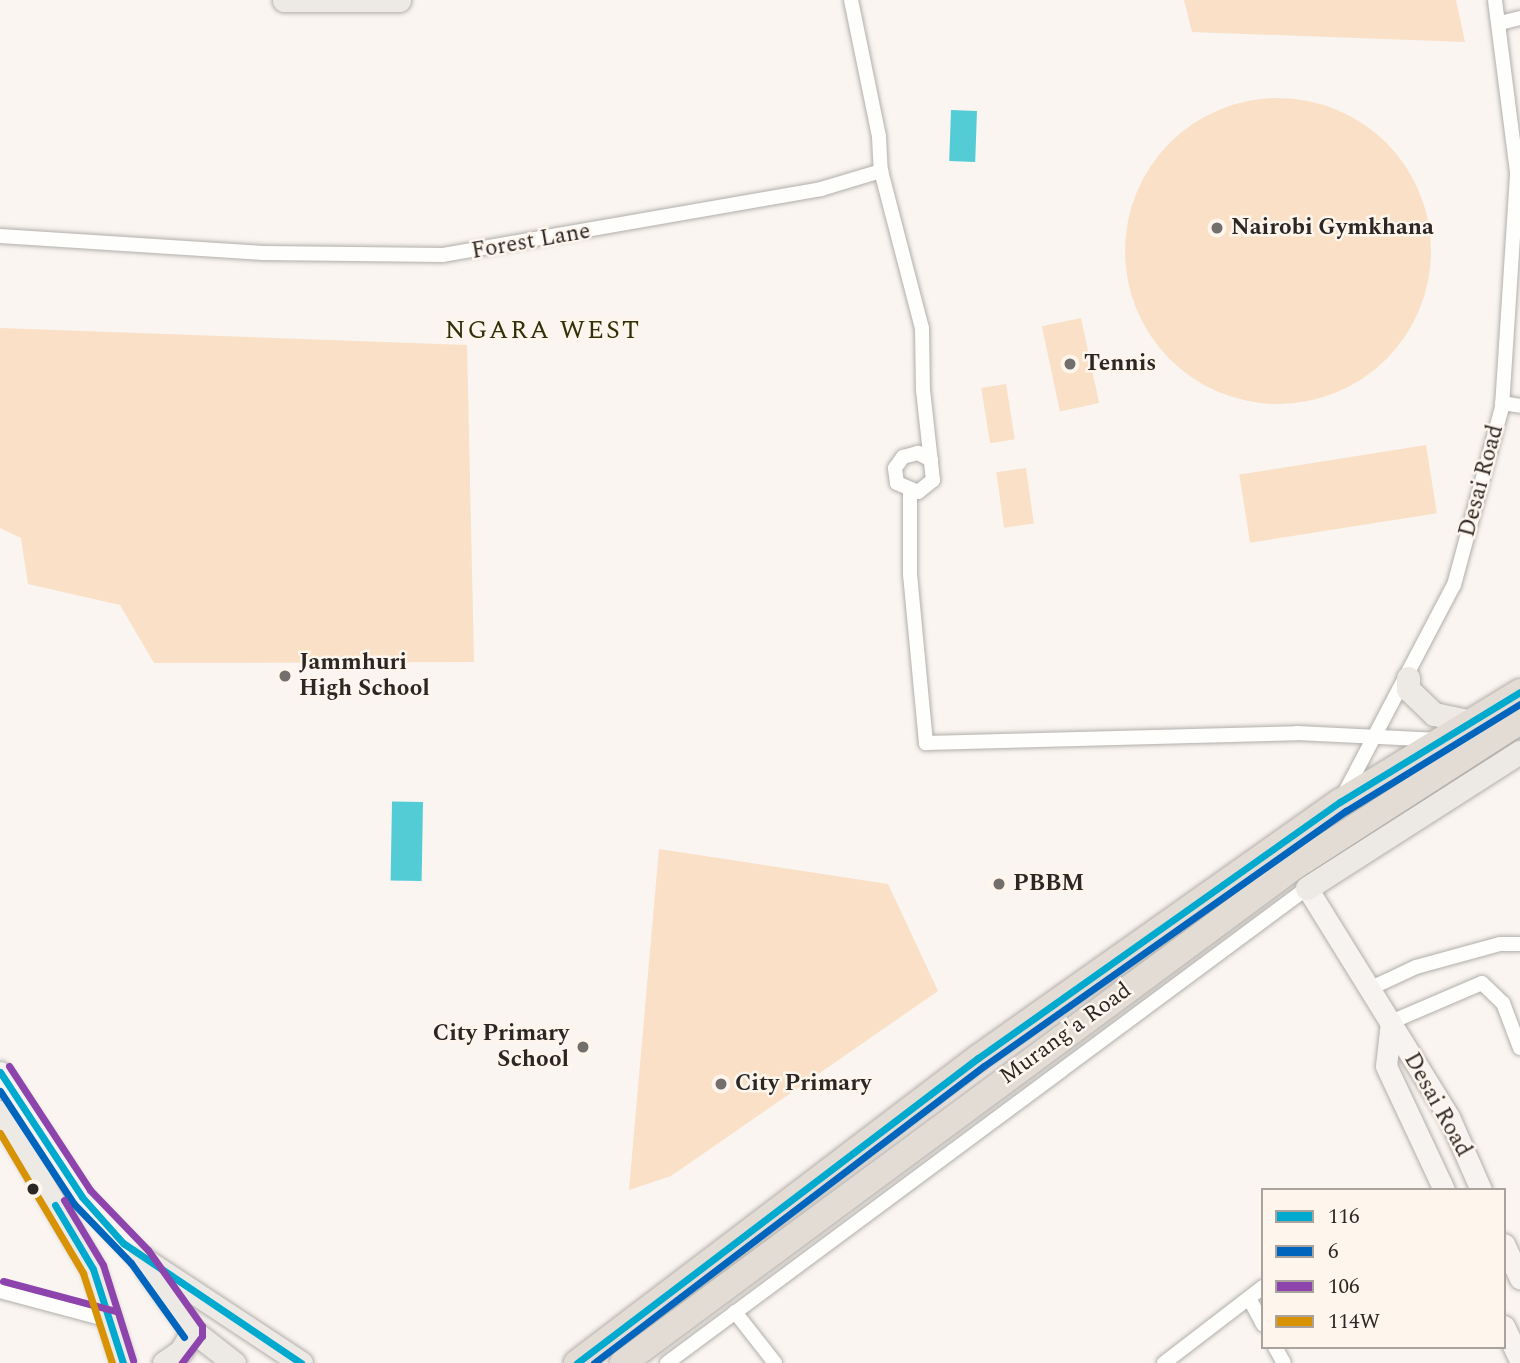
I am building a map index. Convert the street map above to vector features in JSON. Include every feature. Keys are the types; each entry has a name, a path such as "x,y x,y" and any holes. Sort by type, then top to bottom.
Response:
{"highway":[{"name":"Murang'a Road","path":"577,1363 978,1058 1340,802 1520,692"},
{"name":"Murang'a Road","path":"623,1363 1295,866 1520,721"}],"main road":[{"path":"284,0 399,0"},
{"path":"1408,678 1408,689 1434,714 1472,722"},
{"name":"Murang'a Road","path":"1307,888 1520,752"},
{"name":"Desai Road","path":"1307,888 1449,1116 1480,1188"},
{"name":"Desai Road","path":"1391,1022 1385,1066 1439,1188"},
{"path":"0,1072 82,1198 139,1256 193,1331 234,1363"},
{"path":"0,1111 93,1269 114,1321 123,1363"},
{"path":"1510,1244 1520,1278"},
{"path":"139,1256 301,1363"},
{"path":"1506,1330 1520,1361"},
{"path":"164,1363 180,1351 193,1331"}],"street":[{"path":"851,0 879,137 881,171 922,328 931,485 910,491"},
{"name":"Desai Road","path":"1340,802 1408,678 1454,585 1502,403 1519,172 1495,0"},
{"path":"1500,23 1520,18"},
{"name":"Forest Lane","path":"0,236 263,253 443,255 808,191 881,171"},
{"path":"1502,403 1520,406"},
{"path":"931,460 918,453 898,461 894,476 910,491 911,574 926,743 1377,735 1444,740"},
{"name":"Murang'a Road","path":"667,1363 1307,888"},
{"path":"1371,988 1416,967 1500,944 1520,944"},
{"path":"1391,1022 1482,983 1503,1003 1520,1048"},
{"path":"1164,1363 1261,1289"},
{"path":"0,1291 114,1321"},
{"path":"1249,1298 1261,1320"},
{"path":"735,1312 775,1363"}],"shaded area":[{"path":"1184,0 1456,0 1465,42 1192,32"},
{"path":"1278,98 1308,101 1336,110 1363,124 1386,143 1405,166 1419,193 1428,221 1431,251 1428,281 1419,309 1405,336 1386,359 1363,378 1336,392 1308,401 1278,404 1248,401 1220,392 1193,378 1170,359 1151,336 1137,309 1128,281 1125,251 1128,221 1137,193 1151,166 1170,143 1193,124 1220,110 1248,101"},
{"name":"Tennis","path":"1081,318 1099,403 1060,411 1042,326"},
{"path":"0,328 467,345 474,662 154,663 120,605 28,584 21,538 0,528"},
{"path":"1006,384 1015,439 990,443 981,388"},
{"path":"1426,445 1437,513 1250,543 1239,475"},
{"path":"1026,468 1034,523 1004,528 996,472"},
{"name":"City Primary","path":"659,849 888,884 938,991 671,1176 629,1190"}],"water":[{"path":"951,110 977,111 975,162 949,161"},
{"path":"392,801 423,802 422,881 391,880"}],"transit line":[{"name":"116","path":"577,1363 978,1058 1340,802 1520,692"},
{"name":"6","path":"594,1363 984,1066 1346,811 1520,704"},
{"name":"106","path":"9,1066 90,1190 148,1250 202,1326 202,1336 182,1363"},
{"name":"116","path":"0,1072 82,1197 123,1243 301,1363"},
{"name":"6","path":"0,1091 74,1204 131,1263 184,1337"},
{"name":"114W","path":"0,1133 83,1273 112,1363"},
{"name":"106","path":"64,1200 103,1265 133,1360"},
{"name":"116","path":"55,1205 93,1269 123,1363"},
{"name":"106","path":"3,1281 116,1311"}],"place":[{"name":"Nairobi Gymkhana","path":"1217,228"},
{"name":"Tennis","path":"1070,364"},
{"name":"Jammhuri High School","path":"285,676"},
{"name":"PBBM","path":"999,884"},
{"name":"City Primary School","path":"583,1047"},
{"name":"City Primary","path":"721,1084"}],"district":[{"name":"NGARA WEST","path":"543,331"}]}
